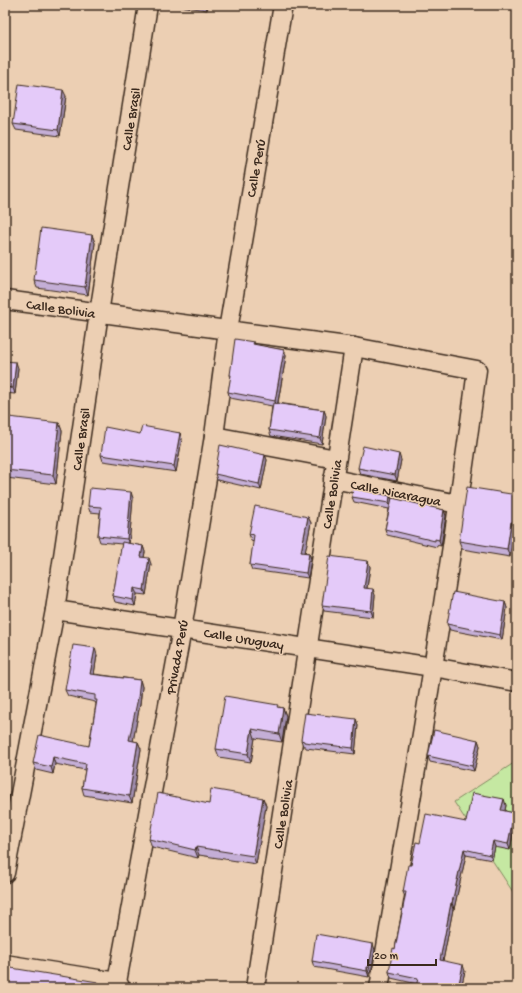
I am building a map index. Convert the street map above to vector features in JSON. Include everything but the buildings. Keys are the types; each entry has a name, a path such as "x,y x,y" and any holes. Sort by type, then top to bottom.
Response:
{"street":[{"name":"Calle Brasil","path":"5,872 55,610 99,313 148,5"},
{"name":"Calle Perú","path":"228,330 283,5"},
{"name":"Calle Bolivia","path":"5,300 354,347 255,988"},
{"name":"Privada Perú","path":"119,985 182,628 214,436 228,330"},
{"path":"354,347 477,370 433,667 379,988"},
{"path":"214,436 336,459"},
{"name":"Calle Nicaragua","path":"333,479 458,504"},
{"name":"Calle Uruguay","path":"55,610 433,667 517,682"},
{"path":"5,964 119,985"}],"green space":[{"path":"517,761 517,898 454,802"}]}
